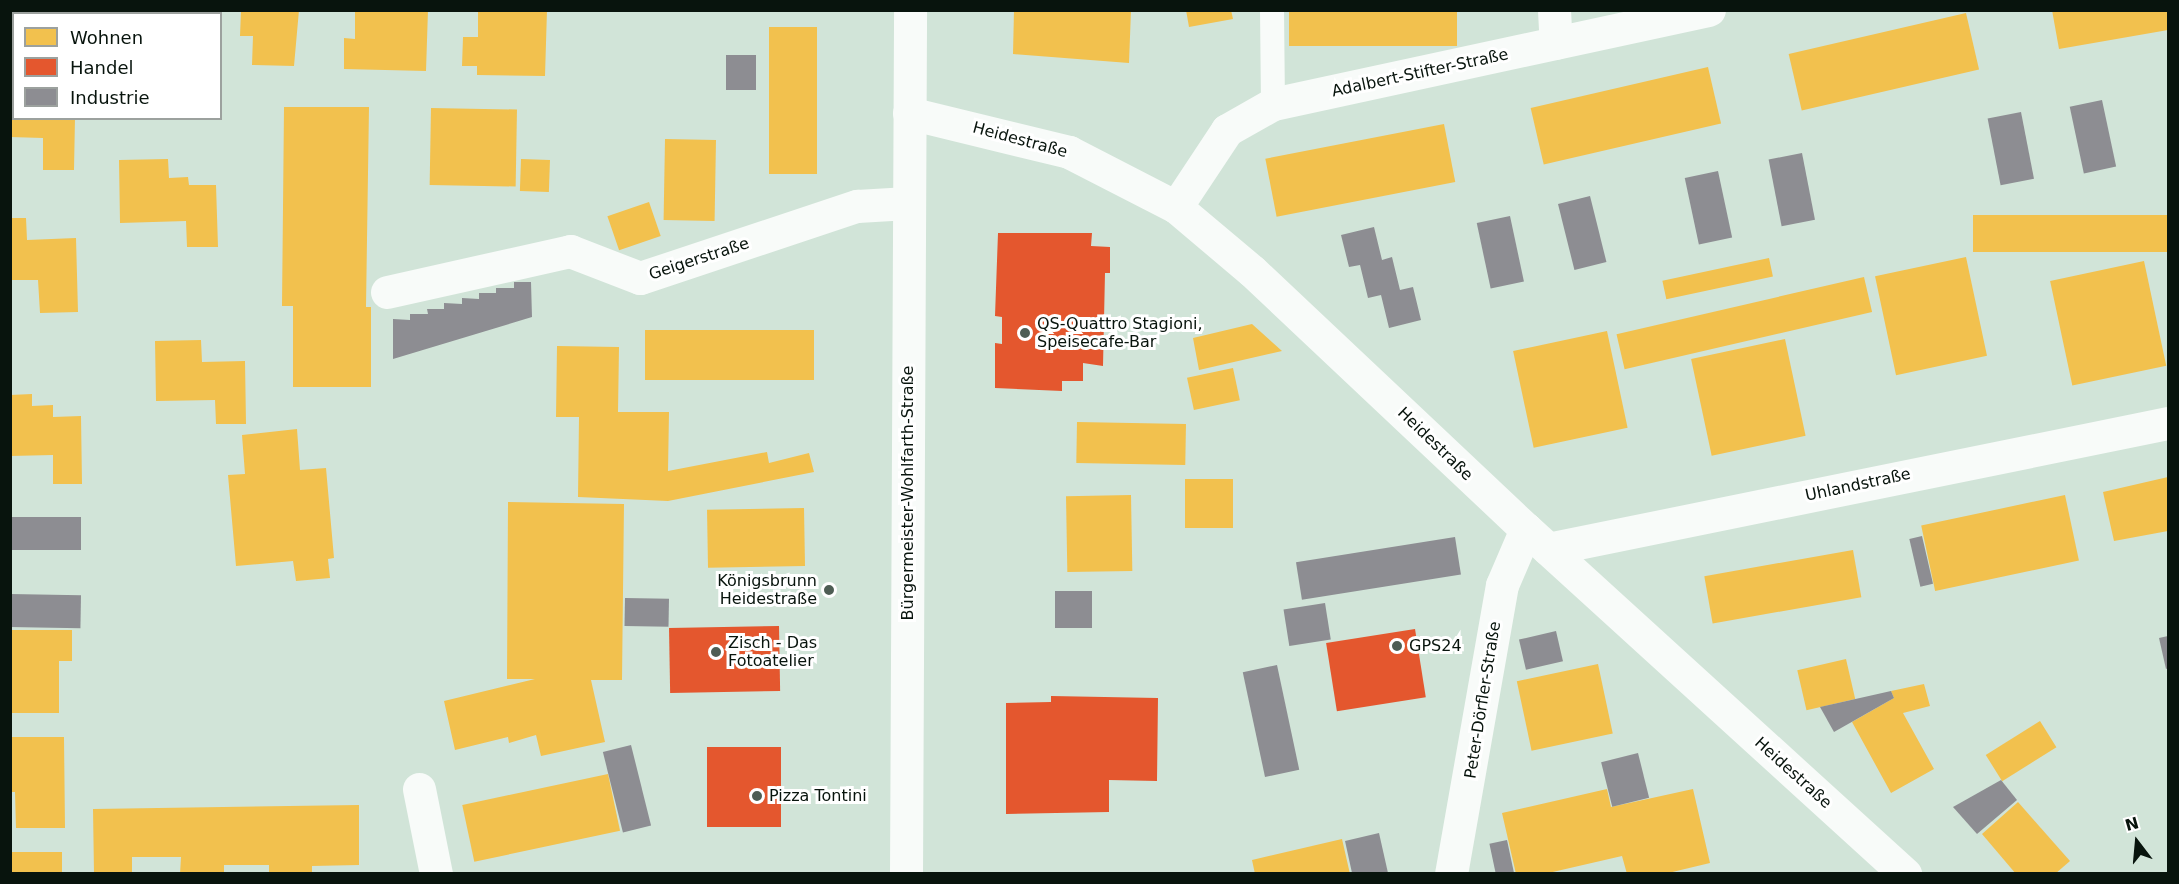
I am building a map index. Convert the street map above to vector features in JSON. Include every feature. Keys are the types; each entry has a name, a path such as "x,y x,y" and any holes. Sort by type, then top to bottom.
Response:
{"street":[{"name":"Bürgermeister-Wohlfarth-Straße","path":"906,873 910,10"},
{"path":"1554,10 1556,43"},
{"name":"Adalbert-Stifter-Straße","path":"1176,207 1227,130 1274,104 1709,10"},
{"name":"Heidestraße","path":"909,113 1069,152 1176,207 1252,271 1537,539 1898,871"},
{"name":"Geigerstraße","path":"387,292 570,251 640,279 857,206 908,203"},
{"name":"Uhlandstraße","path":"1537,539 2169,423"},
{"name":"Peter-Dörfler-Straße","path":"1451,873 1502,585 1537,539"},
{"path":"419,789 436,873"}],"lane":[{"path":"1272,10 1274,104"}],"building: Wohnen":[{"path":"121,10 177,10 177,12 121,12"},
{"path":"241,10 299,10 294,66 252,65 253,36 240,36"},
{"path":"355,10 428,10 426,71 344,69 344,38 355,39"},
{"path":"478,10 547,10 545,76 477,75 477,66 462,66 463,37 478,37"},
{"path":"1014,10 1131,10 1129,63 1013,54"},
{"path":"1186,10 1231,10 1233,19 1189,27"},
{"path":"1289,10 1457,10 1457,46 1289,46"},
{"path":"2052,10 2168,10 2168,30 2059,49"},
{"path":"1966,13 1979,70 1802,110 1789,54"},
{"path":"769,27 817,27 817,174 769,174"},
{"path":"1708,67 1721,124 1544,164 1531,108"},
{"path":"10,81 12,120 75,120 74,170 43,170 43,138 10,137"},
{"path":"284,107 369,107 366,307 371,307 371,387 293,387 293,306 282,306"},
{"path":"431,108 517,110 516,186 430,185"},
{"path":"1444,124 1455,182 1277,217 1265,159"},
{"path":"665,139 716,140 715,221 664,220"},
{"path":"168,159 169,178 188,177 189,185 216,185 218,247 187,247 186,221 120,223 119,160"},
{"path":"521,159 550,160 549,192 520,191"},
{"path":"649,202 661,236 619,250 607,216"},
{"path":"1973,215 2168,215 2168,252 1973,252"},
{"path":"10,218 26,218 27,240 76,238 78,312 40,313 38,280 10,280"},
{"path":"1966,257 1987,356 1896,375 1875,276"},
{"path":"1769,258 1773,277 1666,299 1662,281"},
{"path":"2144,261 2166,366 2072,386 2050,281"},
{"path":"1864,277 1872,312 1625,369 1617,334"},
{"path":"1252,324 1282,351 1199,370 1193,338"},
{"path":"645,330 814,330 814,380 645,380"},
{"path":"1607,331 1628,428 1534,448 1513,351"},
{"path":"1785,339 1806,436 1712,456 1691,359"},
{"path":"201,340 202,362 245,361 246,424 216,424 215,400 156,401 155,341"},
{"path":"557,346 619,347 618,412 669,412 668,471 767,452 769,463 809,453 814,472 668,501 578,497 579,417 556,417"},
{"path":"1233,368 1240,400 1194,410 1187,378"},
{"path":"32,394 32,406 53,405 53,417 81,416 82,484 53,484 53,455 10,456 10,395"},
{"path":"1077,422 1186,424 1185,465 1076,463"},
{"path":"297,429 300,470 326,468 334,558 328,559 330,578 296,581 293,561 236,566 228,475 245,474 242,435"},
{"path":"2168,477 2168,531 2114,541 2103,492"},
{"path":"1185,479 1233,479 1233,528 1185,528"},
{"path":"1131,495 1132,571 1067,572 1066,496"},
{"path":"2065,495 2079,561 1935,591 1921,526"},
{"path":"508,502 624,504 622,680 591,680 605,742 541,756 536,735 509,743 508,737 455,750 444,701 535,679 507,679"},
{"path":"804,508 805,566 708,568 707,510"},
{"path":"1853,550 1861,597 1713,623 1704,576"},
{"path":"10,630 72,630 72,661 59,661 59,713 10,713"},
{"path":"1846,659 1855,699 1807,710 1797,670"},
{"path":"1598,664 1613,733 1532,751 1517,681"},
{"path":"1924,684 1930,706 1903,713 1934,769 1891,793 1852,722 1894,698 1891,691"},
{"path":"2040,721 2056,747 2002,781 1986,755"},
{"path":"10,737 64,737 65,828 16,828 15,792 10,792"},
{"path":"608,774 620,831 474,862 462,805"},
{"path":"1607,789 1611,807 1693,789 1710,863 1664,874 1627,874 1622,856 1544,874 1516,874 1502,813"},
{"path":"2018,802 2070,861 2055,874 2016,874 1982,834"},
{"path":"359,805 359,865 312,866 312,874 269,874 269,865 224,865 224,874 180,874 181,857 132,857 132,874 94,874 93,809"},
{"path":"1342,839 1350,874 1255,874 1252,860"},
{"path":"10,852 62,852 62,874 10,874"}],"building: Handel":[{"path":"998,233 1092,233 1091,246 1110,247 1110,273 1105,273 1103,366 1083,363 1083,381 1062,381 1062,391 995,388 995,343 1002,344 1002,317 995,316"},
{"path":"779,626 780,691 670,693 669,628"},
{"path":"1415,629 1426,697 1337,711 1326,643"},
{"path":"1051,696 1158,698 1157,781 1109,780 1109,812 1006,814 1006,703 1051,702"},
{"path":"707,747 781,747 781,827 707,827"}],"building: Industrie":[{"path":"10,19 12,19 12,51 10,51"},
{"path":"726,55 756,55 756,90 726,90"},
{"path":"2102,100 2116,167 2084,173 2070,107"},
{"path":"2021,112 2034,179 2001,185 1988,118"},
{"path":"1802,153 1815,220 1782,226 1769,159"},
{"path":"1718,171 1732,238 1699,245 1685,178"},
{"path":"1590,196 1606,262 1574,270 1558,204"},
{"path":"1510,216 1524,282 1491,289 1477,223"},
{"path":"1374,227 1382,260 1392,257 1400,290 1413,287 1421,320 1389,328 1381,295 1368,298 1360,265 1349,267 1341,235"},
{"path":"514,282 531,282 532,317 393,359 393,319 410,320 410,314 428,314 427,309 444,309 444,303 462,304 462,298 479,299 479,293 496,293 496,288 514,288"},
{"path":"10,517 81,517 81,550 10,550"},
{"path":"1922,536 1933,584 1920,587 1909,539"},
{"path":"1455,537 1461,575 1302,600 1296,562"},
{"path":"1055,591 1092,591 1092,628 1055,628"},
{"path":"10,594 81,595 80,628 10,627"},
{"path":"625,598 669,599 669,627 625,626"},
{"path":"1325,603 1331,640 1289,646 1284,610"},
{"path":"1556,631 1563,661 1526,670 1519,640"},
{"path":"2168,636 2168,668 2166,669 2159,638"},
{"path":"1277,665 1299,770 1265,777 1243,672"},
{"path":"1891,691 1894,698 1834,732 1820,707"},
{"path":"631,745 651,826 623,833 603,752"},
{"path":"1638,753 1649,798 1612,807 1601,762"},
{"path":"2001,780 2017,800 1977,834 1953,807"},
{"path":"1379,833 1388,873 1352,873 1345,841"},
{"path":"1507,840 1514,872 1496,874 1489,844"}],"place":[{"name":"QS-Quattro Stagioni, Speisecafe-Bar","path":"1025,333"},
{"name":"Königsbrunn Heidestraße","path":"829,590"},
{"name":"GPS24","path":"1397,646"},
{"name":"Zisch - Das Fotoatelier","path":"716,652"},
{"name":"Pizza Tontini","path":"757,796"}]}
